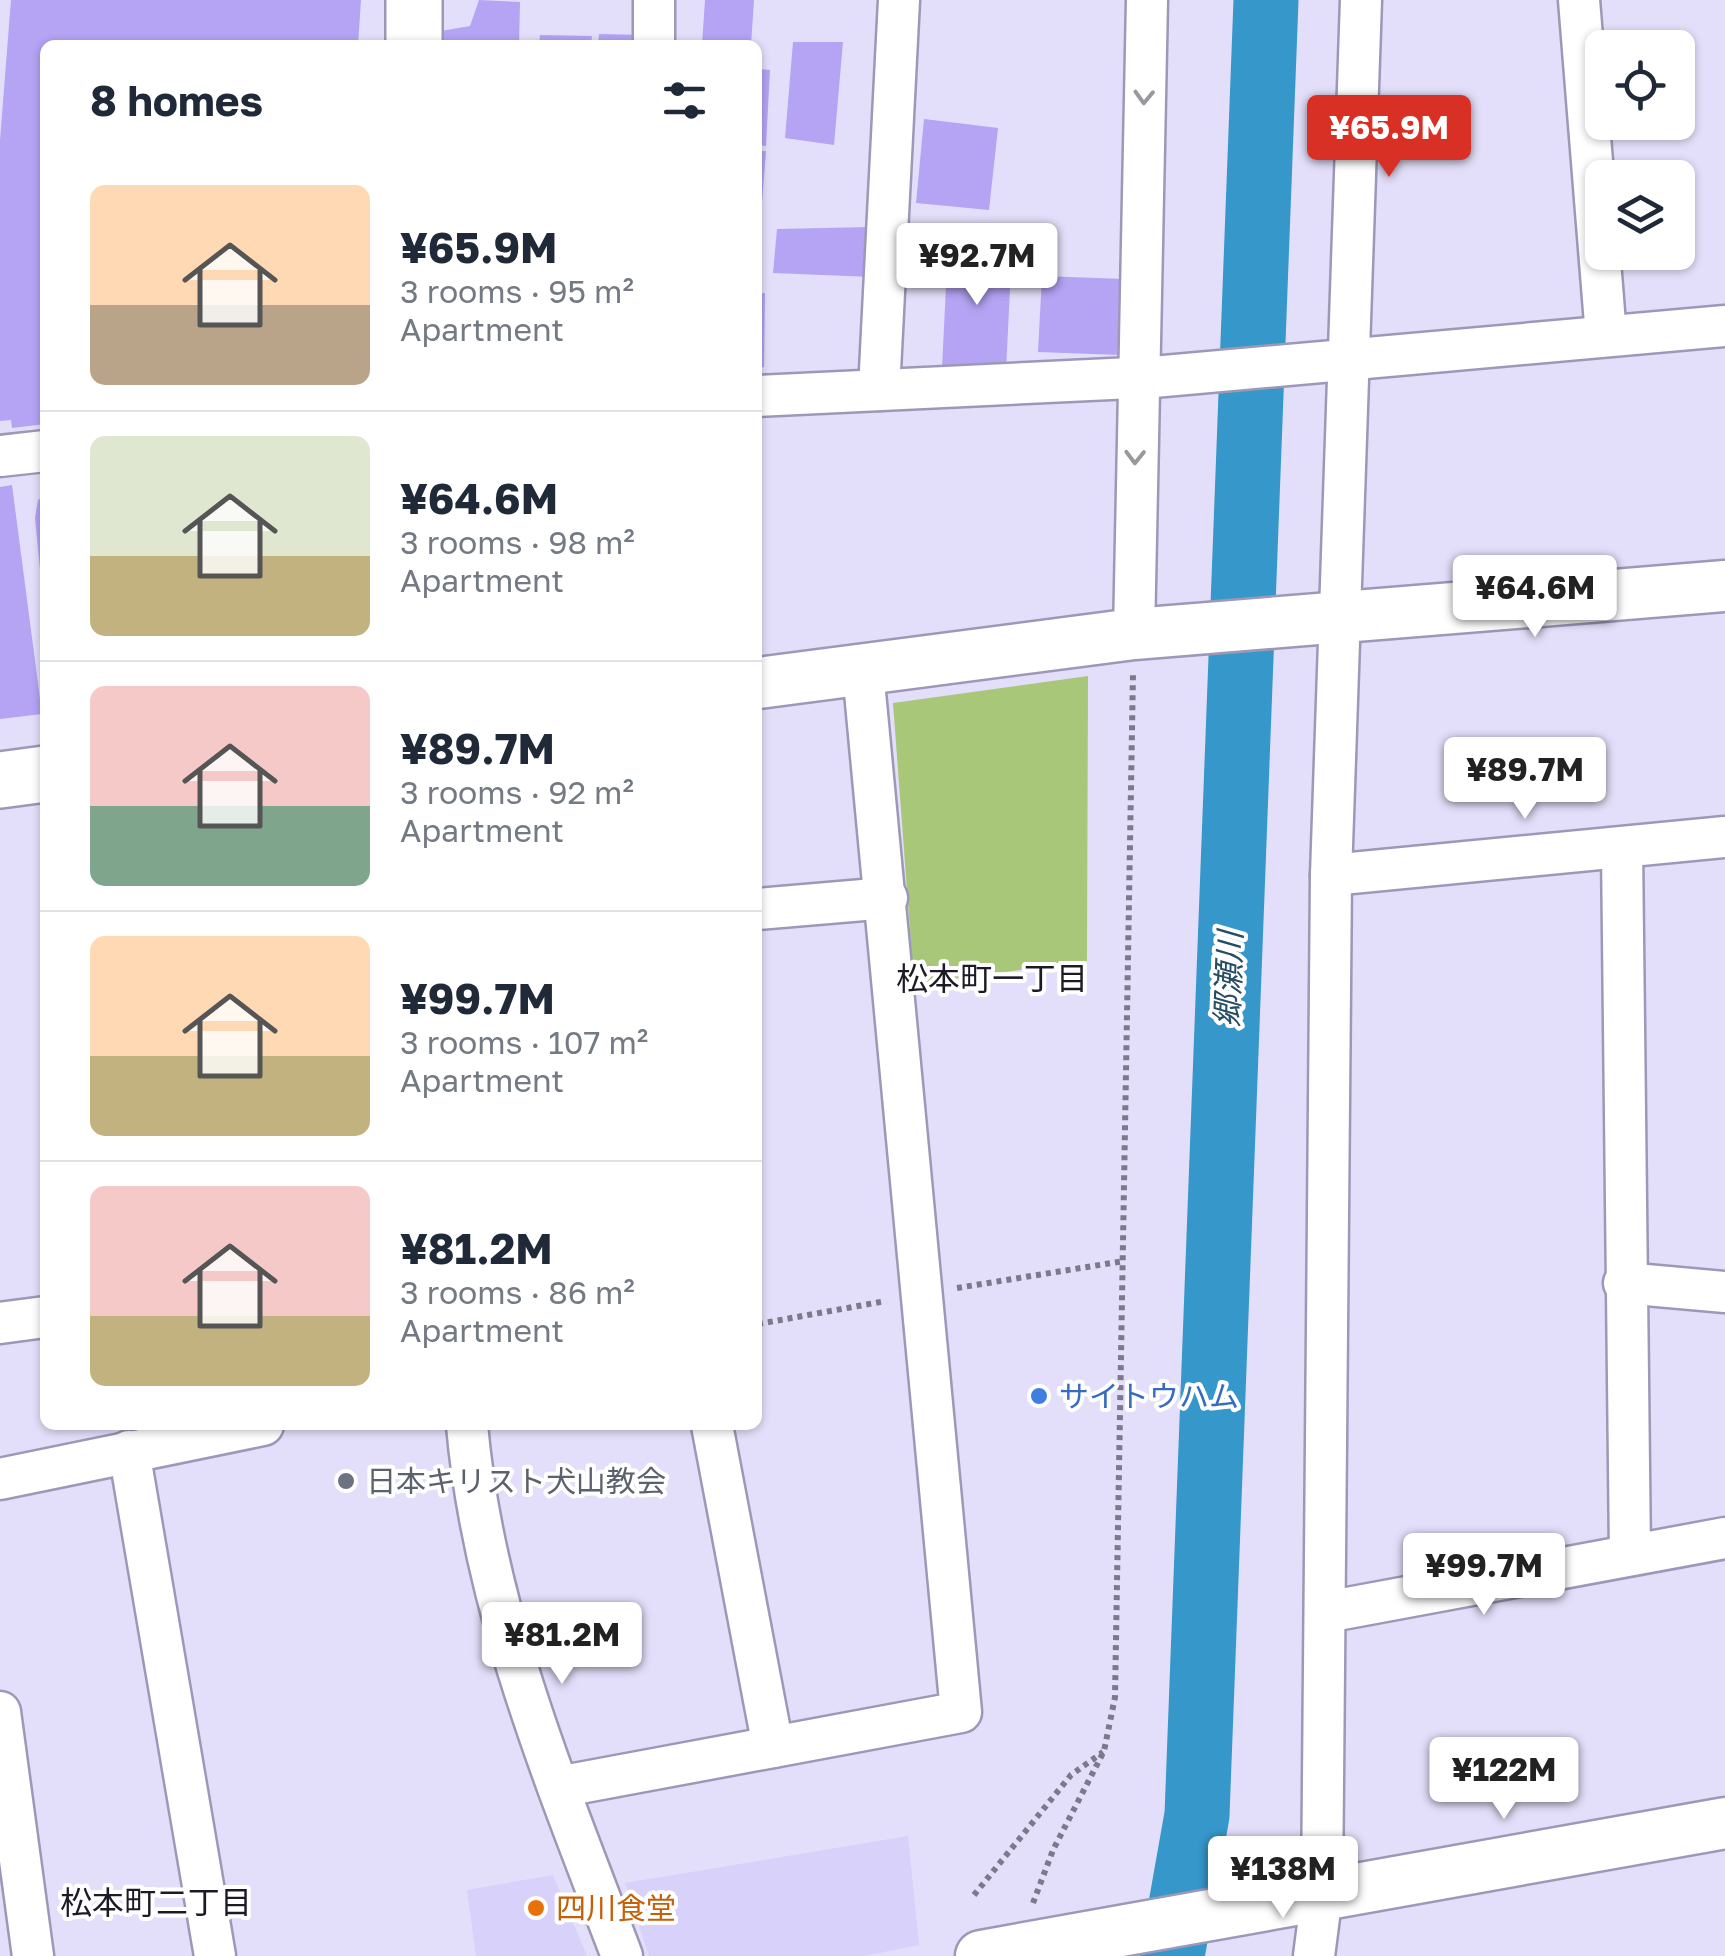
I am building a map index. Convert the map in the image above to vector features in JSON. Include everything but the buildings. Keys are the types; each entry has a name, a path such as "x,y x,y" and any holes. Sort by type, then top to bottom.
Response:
{"main road":[{"path":"414,0 414,40"},
{"path":"0,780 40,775"}],"street":[{"path":"654,0 654,40"},
{"path":"879,390 899,0"},
{"path":"1134,634 1145,378 1147,0"},
{"path":"1314,1956 1310,1896 1326,1612 1331,875 1341,360 1361,0"},
{"path":"1579,0 1606,336"},
{"path":"762,396 1145,378 1725,326"},
{"path":"0,456 40,452"},
{"path":"762,683 1134,634 1339,614 1725,586"},
{"path":"558,1787 961,1712 863,670"},
{"path":"1331,875 1725,837"},
{"path":"1622,848 1630,1555"},
{"path":"762,910 887,898"},
{"path":"1624,1283 1725,1292"},
{"path":"0,1322 40,1317"},
{"path":"0,1479 237,1430"},
{"path":"467,1430 497,1599 558,1787 622,1956"},
{"path":"713,1430 773,1747"},
{"path":"129,1451 214,1956"},
{"path":"1326,1612 1725,1538"},
{"path":"0,1712 33,1956"},
{"path":"999,1953 1725,1823"}],"path":[{"path":"999,1953 1104,1751 1114,1697 1134,634"},
{"path":"762,1323 1124,1262"},
{"path":"974,1895 1071,1776 1104,1751"}],"shaded area":[{"path":"908,1836 919,1945 864,1956 649,1956 625,1883"},
{"name":"四川食堂","path":"553,1875 587,1956 476,1956 467,1890"}],"green space":[{"path":"1088,676 1087,961 914,984 893,703"}],"waterway":[{"name":"郷瀬川","path":"1172,1956 1197,1815 1266,0"}],"place":[{"name":"サイトウハム","path":"1039,1396"},
{"name":"日本キリスト犬山教会","path":"346,1481"},
{"name":"四川食堂","path":"536,1908"}],"district":[{"name":"松本町一丁目","path":"992,978"},
{"name":"松本町二丁目","path":"156,1902"}]}
